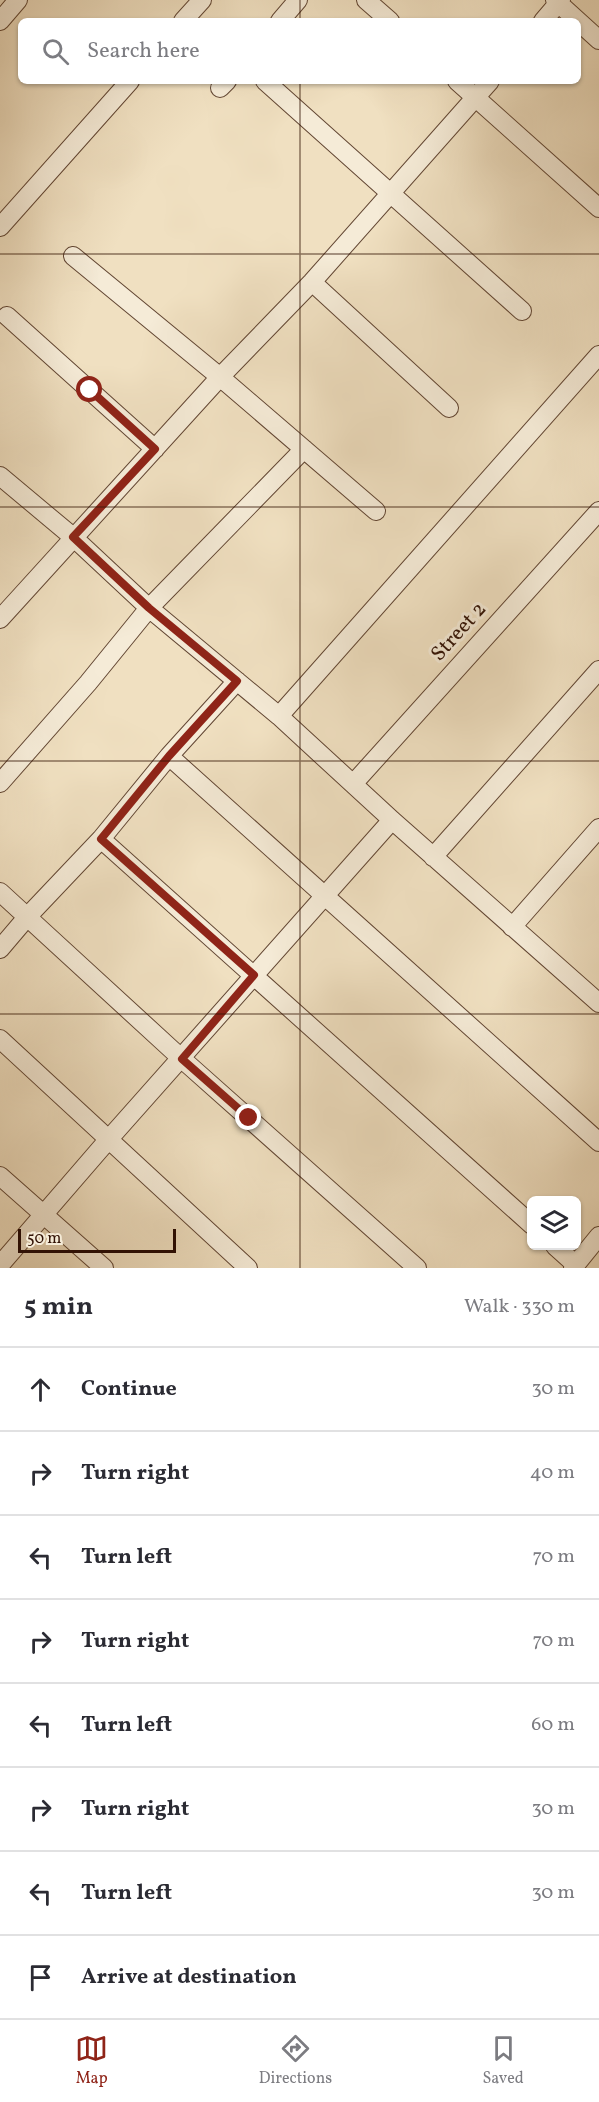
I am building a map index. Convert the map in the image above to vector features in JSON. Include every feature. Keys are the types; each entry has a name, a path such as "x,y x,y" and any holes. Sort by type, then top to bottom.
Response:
{"street":[{"path":"0,21 18,0"},
{"path":"186,18 202,0"},
{"path":"283,18 298,0"},
{"path":"366,0 387,18"},
{"path":"545,18 558,1 576,18"},
{"path":"581,23 599,40"},
{"path":"0,227 127,84"},
{"path":"268,84 522,311"},
{"path":"461,84 599,208"},
{"path":"0,619 220,377 312,282 487,84"},
{"path":"73,256 220,377 376,512"},
{"path":"312,282 449,408"},
{"path":"7,316 155,449"},
{"path":"279,716 599,356"},
{"path":"0,783 88,683 149,608 304,449"},
{"path":"0,476 73,537 149,608 279,716 433,857 597,998"},
{"name":"Street 2","path":"353,784 599,511"},
{"path":"433,857 599,670"},
{"path":"0,949 27,916 101,839 169,756 237,681"},
{"path":"169,756 599,1142"},
{"path":"0,1265 392,820"},
{"path":"512,927 599,828"},
{"path":"101,839 527,1221"},
{"path":"0,892 182,1059 417,1268"},
{"path":"0,1039 248,1268"},
{"path":"0,1176 104,1268"},
{"path":"560,1250 574,1266 599,1236"}],"route":[{"path":"90,390 155,449 73,537 149,608 237,681 169,756 101,839 254,975 182,1059 249,1118"}]}
